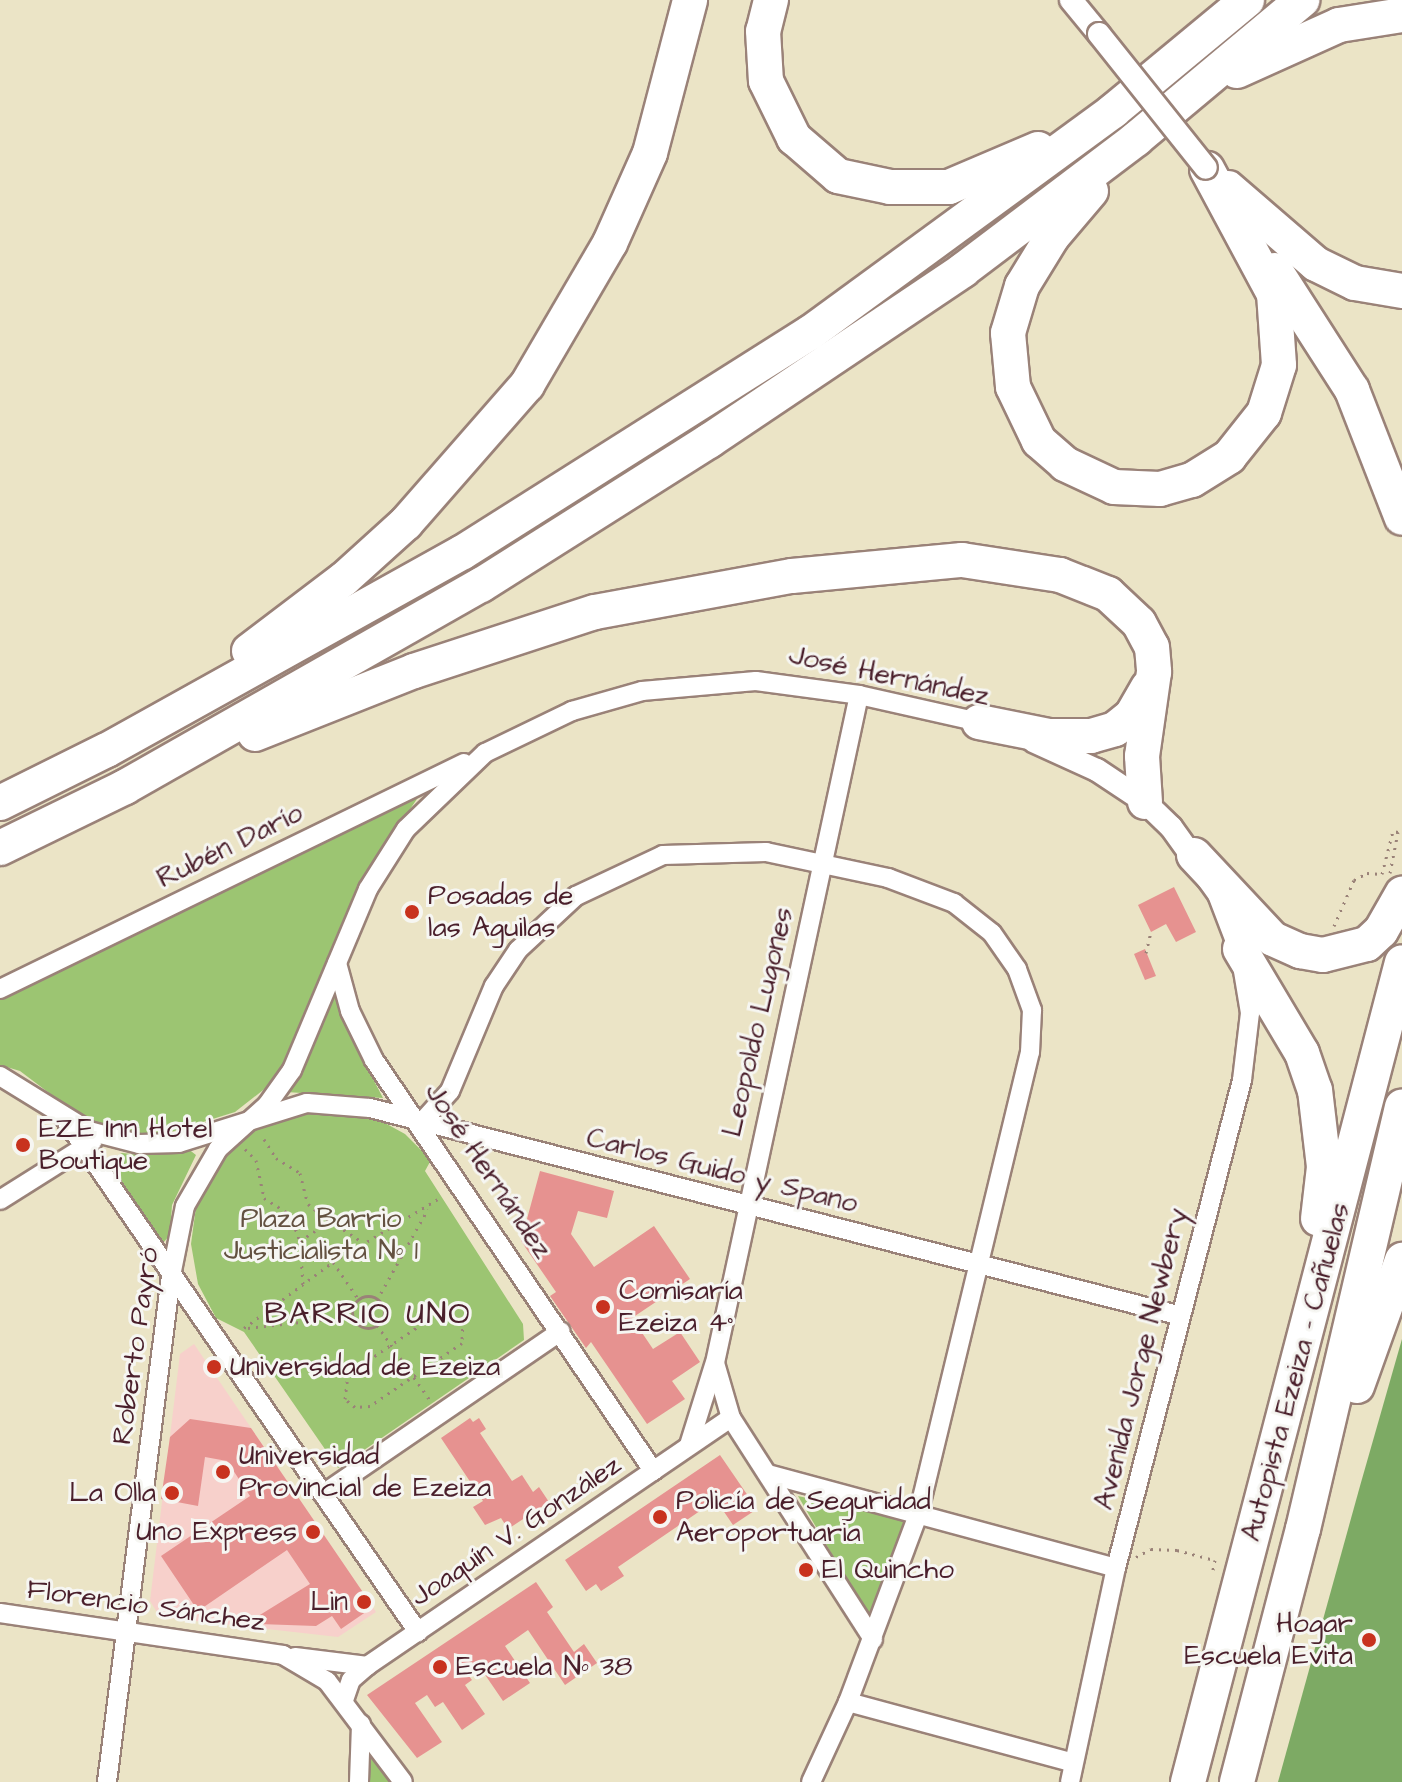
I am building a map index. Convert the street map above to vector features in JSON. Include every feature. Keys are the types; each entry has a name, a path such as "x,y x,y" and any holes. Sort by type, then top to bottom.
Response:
{"highway":[{"path":"107,750 344,579 455,471 527,385 610,243 650,153 690,0"},
{"path":"771,0 763,31 766,81 794,138 838,176 890,187 949,187 1000,168 1113,111"},
{"path":"1174,61 1226,0"},
{"path":"0,803 107,750 463,552 785,349 941,242 1113,111 1247,0"},
{"path":"0,848 125,787 481,585 709,441 963,270 1136,139 1302,0"},
{"path":"1197,89 1339,25 1402,15"},
{"path":"1136,139 1052,237 1022,286 1008,333 1021,412 1039,441 1065,464 1114,487 1172,486 1229,457 1264,413 1279,365 1279,316 1274,294 1235,204"},
{"path":"1207,168 1333,325 1402,460"},
{"path":"1235,204 1325,269 1355,283 1402,291"},
{"path":"1235,204 1352,390 1402,518"},
{"path":"125,787 414,671 595,612 700,590 873,565 962,560 1060,575 1127,609 1152,647 1154,672 1142,756 1145,802"},
{"path":"979,722 1049,736 1091,736 1115,729 1132,715 1154,672"},
{"path":"1194,855 1273,939 1300,951 1323,955 1367,944 1381,931 1402,894"},
{"path":"1240,949 1302,1053 1322,1122 1320,1211 1302,1284 1298,1361"},
{"name":"Autopista Ezeiza - Cañuelas","path":"1188,1782 1402,962"},
{"name":"Autopista Ezeiza - Cañuelas","path":"1237,1782 1303,1529 1402,1106"},
{"path":"1303,1529 1402,1260"}],"street":[{"path":"1071,0 1207,168"},
{"name":"José Hernández","path":"653,1471 361,1036 337,963 368,889 406,829 485,753 572,711 642,691 756,681 859,695 979,722 1061,753 1145,802 1194,855 1219,894 1240,949"},
{"name":"Leopoldo Lugones","path":"689,1445 715,1363 745,1206 859,695"},
{"name":"Rubén Darío","path":"0,989 485,753"},
{"path":"421,1123 450,1091 494,986 518,950 576,896 663,855 766,852 823,860 954,903 992,933 1017,969 1032,1010 1030,1052 919,1512 848,1702 811,1782"},
{"name":"Avenida Jorge Newbery","path":"1070,1782 1071,1762 1116,1568 1242,1080 1250,1013 1240,949"},
{"name":"Roberto Payró","path":"107,1782 171,1276 185,1206 218,1149 249,1120 292,1070 337,963"},
{"path":"0,1076 101,1137 0,1200"},
{"name":"Carlos Guido y Spano","path":"101,1137 159,1145 281,1108 338,1103 1181,1316"},
{"path":"59,1110 418,1632"},
{"path":"323,1494 561,1331"},
{"name":"Leopoldo Lugones","path":"715,1363 731,1418 873,1639"},
{"name":"Joaquín V. González","path":"344,1700 351,1680 367,1666 731,1418"},
{"path":"768,1474 919,1512 1116,1568"},
{"name":"Florencio Sánchez","path":"0,1613 127,1634 367,1666"},
{"name":"Florencio Sánchez","path":"283,1655 327,1681 403,1782"},
{"path":"848,1702 1071,1762"},
{"path":"359,1782 361,1724"}],"path":[{"path":"1331,933 1354,880 1367,873 1382,874 1393,831 1398,832 1387,872 1402,876"},
{"path":"1146,953 1151,932"},
{"path":"264,1139 276,1158 300,1173 308,1204 364,1243"},
{"path":"242,1147 256,1160 264,1198 290,1214 300,1241 303,1285"},
{"path":"353,1316 244,1328 333,1262 438,1199"},
{"path":"377,1300 430,1206"},
{"path":"300,1241 330,1221"},
{"path":"333,1262 359,1300"},
{"path":"359,1300 377,1300"},
{"path":"353,1316 359,1300"},
{"path":"377,1300 384,1311 377,1325"},
{"path":"441,1311 463,1321 462,1343 370,1406 355,1407 345,1399 348,1374 392,1345 441,1311"},
{"path":"353,1316 363,1327 377,1325"},
{"path":"377,1325 432,1404"},
{"path":"1116,1568 1151,1549 1177,1550 1215,1560 1212,1574"}],"shaded area":[{"name":"Universidad Provincial de Ezeiza","path":"194,1344 376,1612 338,1637 160,1617 150,1601 180,1354"}],"green space":[{"path":"419,796 360,883 282,1065 267,1087 235,1112 155,1137 115,1131 73,1111 20,1071 0,1065 0,1000"},
{"path":"336,990 354,1042 383,1098 286,1092"},
{"name":"Plaza Barrio Justicialista Nº 1","path":"316,1109 374,1117 405,1134 431,1160 425,1171 523,1324 524,1340 338,1468 244,1332 216,1318 198,1284 191,1244 196,1207 222,1157 249,1131"},
{"path":"187,1148 196,1155 172,1205 170,1235 163,1243 107,1161 122,1153 141,1155"},
{"name":"Hogar Escuela Evita","path":"1402,1339 1402,1782 1278,1782 1360,1486"},
{"path":"798,1496 907,1520 870,1620"},
{"path":"367,1744 392,1782 366,1782"}],"building":[{"path":"1174,887 1196,932 1176,942 1166,924 1151,932 1138,905"},
{"path":"1145,949 1156,976 1145,980 1134,954"},
{"name":"Comisaría Ezeiza 4°","path":"540,1171 614,1191 607,1218 578,1211 571,1234 594,1267 654,1226 690,1279 632,1318 653,1349 680,1332 700,1362 672,1381 685,1399 647,1424 591,1342 586,1348 550,1296 556,1292 521,1241"},
{"path":"470,1418 473,1422 479,1418 486,1429 480,1433 512,1481 522,1475 533,1492 539,1487 549,1502 508,1529 501,1518 485,1525 473,1507 483,1501 441,1438"},
{"path":"190,1419 251,1428 373,1607 341,1629 332,1616 316,1626 259,1624 255,1618 310,1584 287,1550 198,1611 161,1556 250,1496 227,1461 205,1457 198,1506 161,1499 170,1437"},
{"name":"Policía de Seguridad Aeroportuaria","path":"720,1455 757,1509 733,1525 716,1500 618,1567 624,1576 601,1591 596,1584 586,1591 565,1560"},
{"name":"Escuela Nº 38","path":"536,1582 553,1607 547,1612 574,1652 584,1644 597,1663 565,1685 528,1630 505,1646 530,1683 503,1701 477,1663 465,1671 472,1680 465,1685 485,1714 462,1730 443,1702 435,1707 427,1695 415,1703 442,1742 417,1758 367,1695"}],"place":[{"name":"Posadas de las Aguilas","path":"412,912"},
{"name":"EZE Inn Hotel Boutique","path":"23,1145"},
{"name":"Comisaría Ezeiza 4°","path":"603,1307"},
{"name":"Universidad de Ezeiza","path":"214,1367"},
{"name":"Universidad Provincial de Ezeiza","path":"223,1472"},
{"name":"La Olla","path":"172,1493"},
{"name":"Policía de Seguridad Aeroportuaria","path":"660,1517"},
{"name":"Uno Express","path":"313,1532"},
{"name":"El Quincho","path":"806,1570"},
{"name":"Lin","path":"364,1602"},
{"name":"Hogar Escuela Evita","path":"1369,1640"},
{"name":"Escuela Nº 38","path":"440,1667"}],"district":[{"name":"BARRIO UNO","path":"368,1314"}]}
